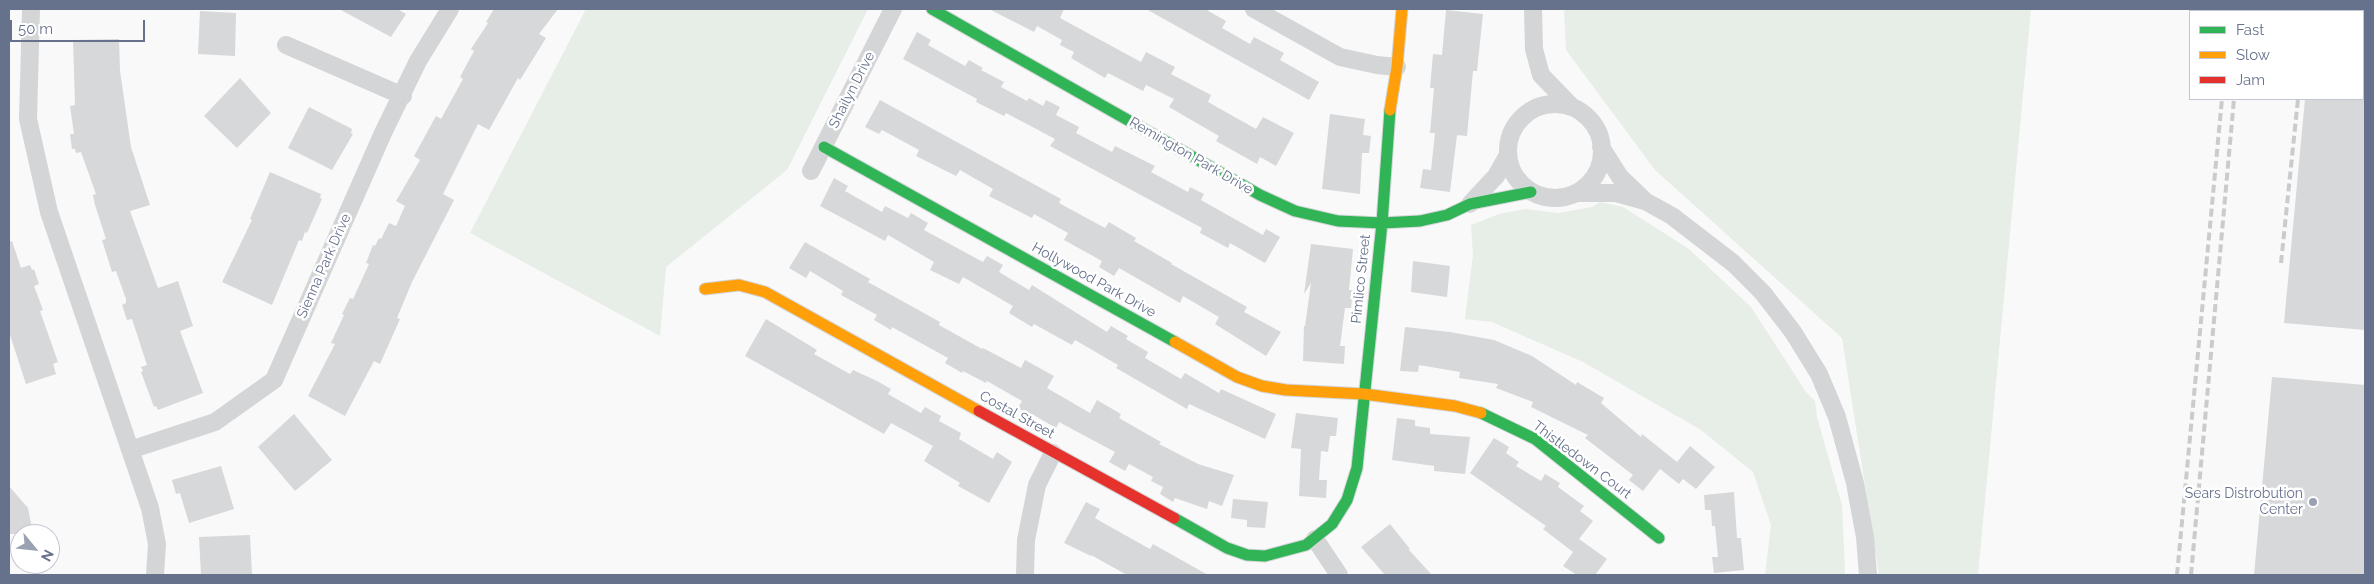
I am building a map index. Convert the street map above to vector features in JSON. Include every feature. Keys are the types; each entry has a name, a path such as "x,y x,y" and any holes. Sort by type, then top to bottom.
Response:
{"street":[{"path":"31,9 28,119 48,212 150,508 157,544 155,575"},
{"name":"Sienna Park Drive","path":"130,450 215,422 274,380 378,142 418,62 450,9"},
{"name":"Shailyn Drive","path":"811,171 893,9"},
{"name":"Remington Park Drive","path":"932,9 1260,195 1295,211 1338,221 1382,223 1420,221 1447,215 1470,204 1531,192"},
{"path":"1254,9 1340,57 1377,66 1397,67"},
{"name":"Pimlico Street","path":"1315,539 1332,524 1347,500 1356,468 1382,223 1388,122 1397,67 1402,9"},
{"path":"1533,9 1534,49 1541,75 1572,107 1585,115 1595,126 1602,156 1598,171 1589,184 1576,193 1561,198 1546,198 1531,192 1515,176 1508,155 1510,139 1516,125 1527,114 1540,107 1556,104 1572,107"},
{"path":"286,45 402,96"},
{"path":"1527,114 1541,75"},
{"name":"Hollywood Park Drive","path":"824,147 1237,377 1262,386 1286,390 1364,394"},
{"path":"1601,147 1620,178 1645,201 1679,221 1733,263 1763,293 1787,324 1819,374 1837,417 1855,483 1865,537 1868,575"},
{"name":"Remington Park Drive","path":"1470,204 1496,176 1508,155"},
{"path":"1576,193 1616,193 1645,201"},
{"name":"Costal Street","path":"705,289 739,285 765,292 1053,453 1234,551 1247,555 1265,556 1306,546 1315,539"},
{"name":"Thistledown Court","path":"1364,394 1455,406 1480,412 1504,422 1535,439 1659,538"},
{"path":"1025,575 1026,540 1036,485 1053,453"},
{"path":"1315,539 1339,575"}],"shaded area":[{"path":"586,9 868,9 787,170 666,267 660,336 470,233"},
{"path":"1564,9 2031,9 1978,575 1879,575 1842,338 1655,170 1566,50"},
{"path":"1600,202 1623,207 1689,249 1751,307 1806,392 1815,401 1817,417 1842,505 1845,575 1765,575 1771,525 1753,472 1701,430 1583,362 1492,322 1465,319 1473,255 1471,225 1499,214 1525,209 1558,213 1592,207"}],"building":[{"path":"339,9 397,9 406,14 391,37"},
{"path":"494,9 558,9 539,34 546,38 520,80 518,78 489,130 478,124 443,194 454,200 412,282 397,318 400,319 380,364 374,361 345,416 308,396 335,344 331,343 344,315 342,314 350,298 353,299 369,264 366,263 373,245 375,246 379,238 381,239 389,223 396,226 405,206 396,201 420,160 414,156 436,116 441,119 463,79 460,77 474,51 471,49 488,23 486,22"},
{"path":"989,9 1064,9 1060,18 1141,62 1146,52 1175,67 1171,74 1211,95 1208,102 1256,129 1263,117 1294,133 1276,166 1260,157 1257,164 1216,141 1219,136 1169,107 1174,99 1146,85 1143,91 1108,73 1105,78 1071,58 1074,52 1060,45 1062,40 1037,26 1034,32"},
{"path":"1146,9 1205,9 1226,21 1222,28 1250,44 1254,37 1284,53 1280,60 1319,82 1309,100"},
{"path":"1446,10 1483,14 1477,71 1473,71 1467,136 1457,135 1450,192 1420,188 1423,169 1431,170 1435,133 1430,133 1434,88 1430,88 1433,54 1442,55"},
{"path":"200,11 236,13 235,56 198,54"},
{"path":"917,32 931,40 928,45 965,66 969,60 983,68 981,70 1004,82 1001,87 1027,101 1029,98 1043,106 1046,100 1060,107 1056,115 1079,127 1076,133 1112,152 1115,146 1155,166 1151,172 1188,192 1190,187 1204,194 1201,200 1263,235 1266,229 1280,237 1265,263 1230,243 1228,248 1200,233 1202,228 1050,146 1055,139 1006,113 1004,116 976,102 977,99 903,59"},
{"path":"119,39 120,71 131,147 150,205 130,211 158,288 178,281 193,326 180,331 203,393 158,410 156,406 154,407 141,372 143,371 141,367 147,365 132,319 127,320 122,305 126,303 126,299 116,271 112,272 102,240 106,239 95,205 93,195 96,194 81,152 76,153 75,149 72,149 70,134 74,134 70,106 75,105 73,40"},
{"path":"240,78 271,113 237,148 204,116"},
{"path":"2365,99 2365,330 2284,323 2305,100"},
{"path":"880,100 1061,199 1059,203 1105,228 1109,222 1136,238 1134,241 1171,264 1247,307 1244,312 1281,332 1266,356 1215,324 1219,317 1183,296 1180,303 1119,268 1114,276 1099,267 1102,261 1064,240 1068,233 1034,214 1032,218 989,196 993,189 960,170 956,176 916,156 919,150 882,130 879,134 865,127"},
{"path":"309,107 352,129 351,133 353,134 332,170 288,148"},
{"path":"1330,114 1365,119 1363,135 1371,136 1369,153 1362,153 1360,194 1322,189"},
{"path":"270,172 321,194 320,198 322,199 307,233 305,232 302,241 299,240 272,305 222,282 252,220 250,219"},
{"path":"834,178 848,186 845,191 882,212 885,206 908,218 911,213 928,223 924,230 983,262 987,256 1003,265 999,272 1029,290 1032,285 1107,332 1111,326 1128,336 1126,339 1148,352 1145,358 1181,379 1185,373 1219,393 1221,389 1276,414 1265,439 1189,404 1187,409 1116,368 1118,365 1075,340 1072,345 1034,324 1032,327 1009,313 1013,306 963,277 959,284 930,270 934,262 888,235 885,241 820,206"},
{"path":"12,241 21,268 30,265 32,270 34,269 39,284 34,286 43,310 40,311 58,362 53,364 56,374 26,384 9,332 9,242"},
{"path":"805,242 870,279 868,282 940,322 939,325 982,349 1021,368 1025,360 1054,376 1047,388 1090,413 1097,400 1121,414 1119,418 1161,442 1159,444 1198,464 1234,475 1222,506 1209,501 1207,509 1175,498 1173,502 1160,494 1163,487 1151,481 1153,477 1129,464 1125,471 1109,462 1115,452 1059,422 1056,428 1032,414 1031,416 1018,408 1022,401 987,381 986,383 963,371 962,373 945,363 948,358 892,327 891,330 874,320 877,315 841,295 843,291 810,271 806,278 789,268"},
{"path":"1311,244 1353,249 1349,290 1353,290 1351,308 1345,308 1340,346 1345,346 1344,364 1303,361 1304,326 1311,283 1304,294"},
{"path":"1413,261 1450,266 1447,297 1411,292"},
{"path":"766,319 817,350 814,354 850,374 853,370 877,381 891,389 888,394 921,413 925,407 941,416 939,421 961,433 959,439 993,459 997,452 1012,462 989,503 958,486 960,483 924,461 933,446 891,423 884,434 745,356"},
{"path":"1405,327 1450,332 1494,340 1532,356 1576,385 1577,382 1604,398 1601,403 1641,437 1642,434 1677,462 1690,446 1715,467 1696,489 1683,479 1679,484 1660,469 1643,491 1629,480 1633,475 1585,438 1588,435 1531,407 1533,402 1496,388 1498,384 1459,378 1460,372 1419,365 1418,372 1400,371"},
{"name":"Sears Distrobution Center","path":"2272,377 2365,385 2365,575 2254,575"},
{"path":"1296,413 1338,418 1336,436 1330,436 1328,452 1321,451 1319,480 1327,480 1326,498 1299,496 1301,449 1291,448"},
{"path":"294,414 332,460 295,491 258,447"},
{"path":"1397,418 1415,420 1415,426 1430,428 1430,434 1470,437 1465,474 1434,471 1434,466 1392,460"},
{"path":"1494,438 1509,447 1506,453 1519,462 1516,466 1541,481 1545,474 1560,483 1558,487 1584,506 1580,511 1593,521 1579,539 1607,559 1595,575 1577,575 1563,566 1573,552 1543,529 1546,526 1470,473"},
{"path":"221,466 234,509 189,523 180,493 176,494 172,480"},
{"path":"9,486 28,508 31,524 10,524 9,534"},
{"path":"1734,492 1737,538 1741,538 1744,570 1714,573 1712,557 1718,557 1715,526 1712,526 1711,510 1705,510 1704,495"},
{"path":"1233,499 1268,502 1265,528 1247,527 1247,520 1231,518"},
{"path":"1086,502 1100,509 1095,518 1150,549 1153,544 1208,575 1127,575 1091,555 1064,543"},
{"path":"1390,524 1409,550 1432,575 1385,575 1361,547"},
{"path":"250,535 252,575 201,575 199,537"}],"railway":[{"path":"2177,575 2222,100"},
{"path":"2191,575 2234,100"},
{"path":"2281,263 2298,100"}],"traffic: fast":[{"path":"932,9 1260,195 1295,211 1338,221 1382,223 1420,221 1447,215 1470,204 1531,192"},
{"path":"1174,518 1227,548 1247,555 1265,556 1306,545 1332,524 1347,500 1357,468 1382,223 1390,110"},
{"path":"824,147 1175,342"},
{"path":"1481,413 1535,439 1659,538"}],"traffic: slow":[{"path":"1390,110 1397,67 1402,9"},
{"path":"705,289 739,285 765,292 979,411"},
{"path":"1175,342 1237,377 1262,386 1286,390 1364,394 1455,406 1481,413"}],"traffic: jam":[{"path":"979,411 1174,518"}],"place":[{"name":"Sears Distrobution Center","path":"2313,502"}]}
